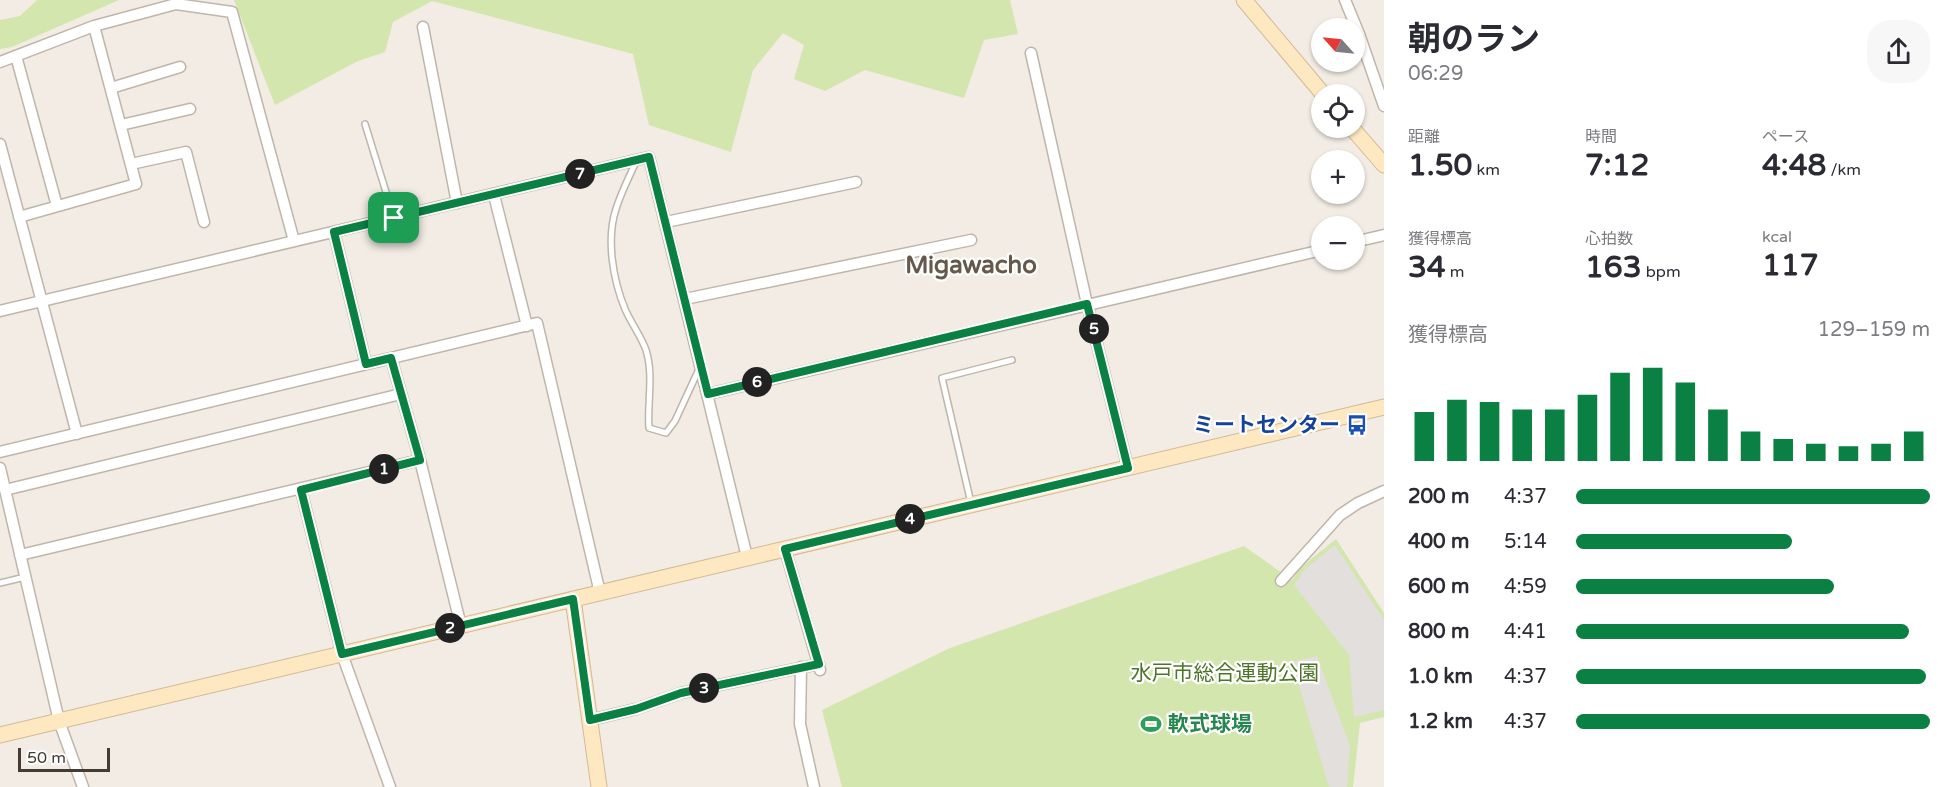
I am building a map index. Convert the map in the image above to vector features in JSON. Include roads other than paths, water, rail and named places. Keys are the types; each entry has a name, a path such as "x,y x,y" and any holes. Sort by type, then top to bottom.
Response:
{"street":[{"path":"1244,0 1315,84"},
{"path":"1345,0 1384,106"},
{"path":"0,62 94,26 176,4 232,12 294,241"},
{"path":"19,217 136,184 94,26"},
{"path":"423,27 458,203"},
{"path":"1031,53 1087,304 1128,468"},
{"path":"16,56 57,206"},
{"path":"111,88 180,67"},
{"path":"121,125 190,109"},
{"path":"1361,138 1384,165"},
{"path":"0,144 76,434"},
{"path":"131,164 186,152 204,222"},
{"path":"0,311 649,157 747,557"},
{"path":"666,222 856,182"},
{"path":"494,195 527,326"},
{"path":"334,232 366,364"},
{"path":"1365,239 1384,235"},
{"path":"685,299 971,240"},
{"path":"708,394 1311,253"},
{"path":"0,452 537,323 600,593"},
{"path":"391,358 420,460 461,626"},
{"path":"5,490 401,394"},
{"path":"0,735 1384,407"},
{"path":"20,555 420,460"},
{"path":"0,468 59,721 83,787"},
{"path":"301,490 342,654 390,787"},
{"path":"1281,581 1340,515 1358,503 1384,491"},
{"path":"590,720 636,709 681,693 801,667 819,667 785,549"},
{"path":"573,599 599,787"},
{"path":"801,667 800,724 814,787"}],"lane":[{"path":"365,124 394,218"},
{"path":"636,160 615,210 611,235 615,276 624,307 646,350 651,385 647,403 649,428 666,433 675,421 700,364"},
{"path":"972,505 942,378 1012,360"},
{"path":"0,583 25,577"}],"place":[{"name":"ミートセンター","path":"1357,425"},
{"name":"軟式球場","path":"1151,724"}],"district":[{"name":"Migawacho","path":"971,265"}],"park label":[{"name":"水戸市総合運動公園","path":"1225,673"}]}
